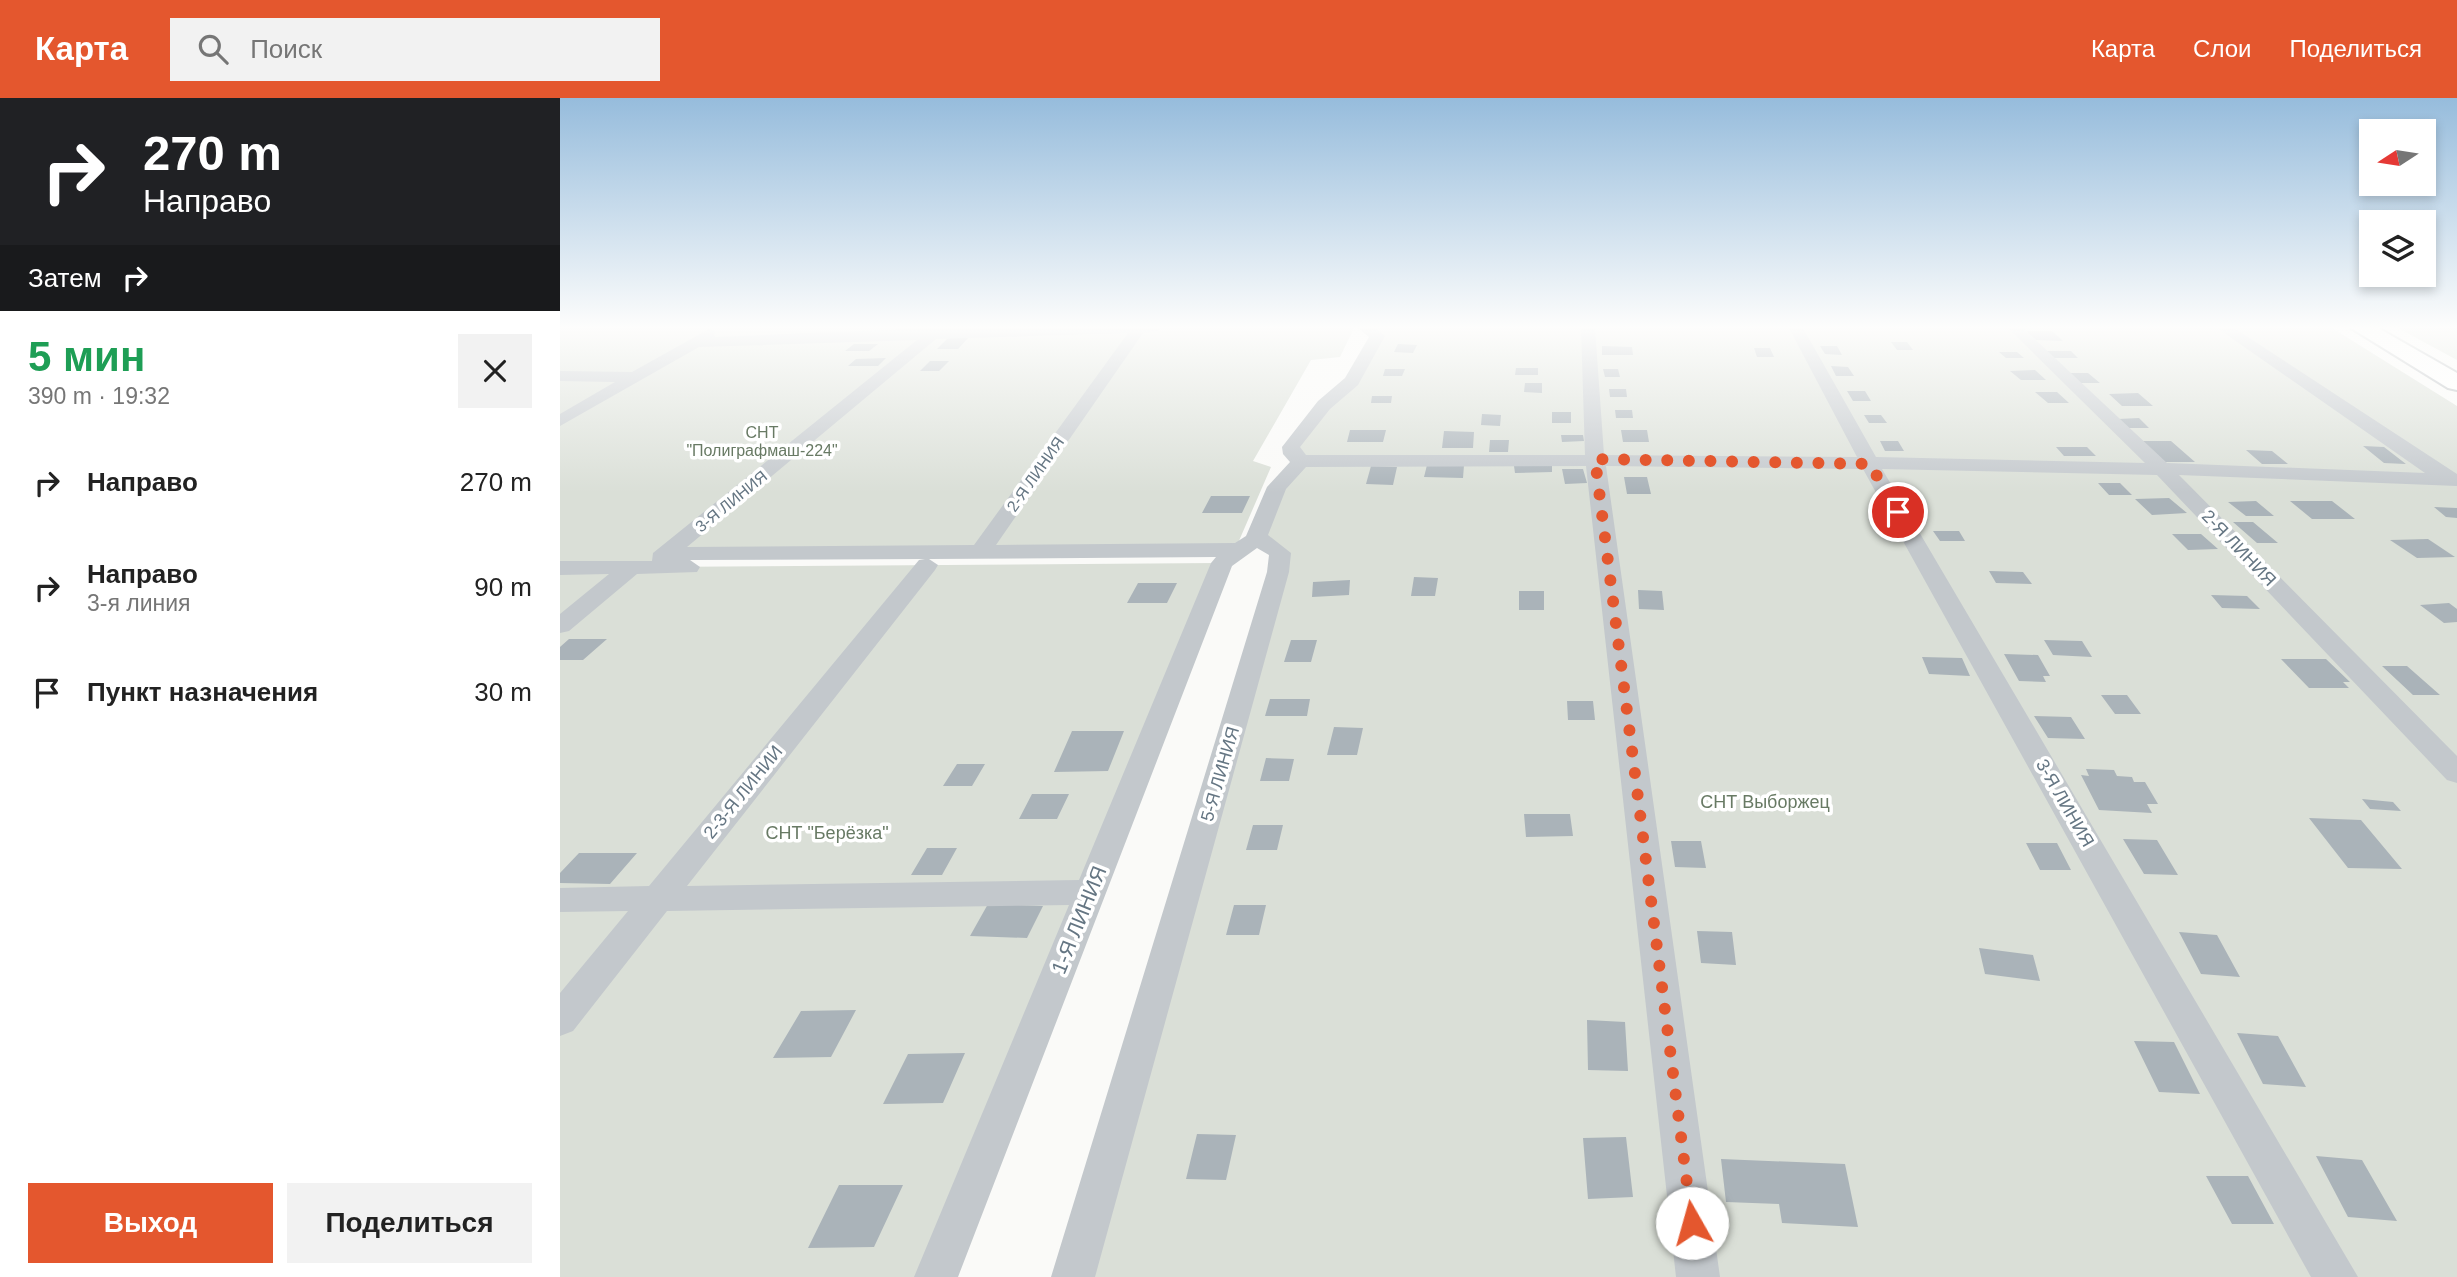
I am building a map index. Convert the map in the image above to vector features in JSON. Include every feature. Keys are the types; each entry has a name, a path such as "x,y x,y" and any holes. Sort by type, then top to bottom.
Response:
{"street":[{"path":"560,421 625,383"},
{"name":"3-Я ЛИНИЯ","path":"560,626 650,563 872,383"},
{"name":"2-Я ЛИНИЯ","path":"975,558 1100,383"},
{"path":"1349,383 1315,415 1291,447 1292,454 1301,461 1595,459 2160,467 2454,482"},
{"path":"1591,383 1595,459 1699,1277"},
{"name":"3-Я ЛИНИЯ","path":"1826,383 2336,1277"},
{"name":"2-Я ЛИНИЯ","path":"2072,383 2160,467 2457,773"},
{"path":"2306,383 2454,482"},
{"path":"560,568 650,563 975,558 1239,550 1277,487 1301,461"},
{"name":"1-Я ЛИНИЯ","path":"936,1277 1090,892 1239,550"},
{"name":"5-Я ЛИНИЯ","path":"1073,1277 1278,572 1280,553 1239,550"},
{"path":"650,563 927,565 975,558"},
{"name":"2-3-Я ЛИНИИ","path":"560,1020 927,565"},
{"path":"560,900 1090,892"}],"green space":[{"name":"СНТ \"Берёзка\"","path":"560,383 1298,383 1253,461 1271,467 1235,550 668,553 650,567 1216,563 936,1277 560,1277"},
{"name":"СНТ Выборжец","path":"1344,383 2420,383 2457,406 2457,1277 1073,1277 1279,553 1257,535 1297,466 1292,450"}],"building":[{"path":"1525,383 1542,383 1542,393 1524,392"},
{"path":"1609,389 1626,389 1627,397 1610,397"},
{"path":"1847,391 1865,391 1871,401 1853,401"},
{"path":"2035,392 2057,392 2069,403 2048,403"},
{"path":"2138,393 2153,406 2122,406 2109,394"},
{"path":"1372,396 1392,396 1391,403 1371,403"},
{"path":"1615,410 1632,410 1633,418 1616,418"},
{"path":"1552,412 1571,412 1571,423 1552,423"},
{"path":"1482,414 1501,415 1500,426 1481,425"},
{"path":"1864,415 1881,415 1887,423 1869,423"},
{"path":"2139,418 2149,428 2128,428 2118,419"},
{"path":"1350,430 1386,430 1383,442 1347,442"},
{"path":"1621,430 1647,430 1649,442 1623,442"},
{"path":"1444,431 1474,432 1473,448 1442,448"},
{"path":"1561,435 1583,435 1584,441 1562,442"},
{"path":"1490,440 1509,440 1508,452 1489,452"},
{"path":"1880,441 1898,441 1904,451 1885,451"},
{"path":"2142,441 2171,441 2195,462 2165,462"},
{"path":"2363,446 2384,447 2406,464 2384,463"},
{"path":"2056,447 2087,447 2096,456 2064,456"},
{"path":"2246,450 2272,451 2288,464 2262,464"},
{"path":"1427,465 1464,465 1463,478 1424,477"},
{"path":"1552,465 1552,472 1515,473 1514,466"},
{"path":"1371,466 1397,467 1393,485 1366,484"},
{"path":"1562,469 1583,469 1587,483 1565,484"},
{"path":"1624,477 1647,477 1651,494 1627,494"},
{"path":"2098,483 2120,483 2132,495 2109,495"},
{"path":"1211,496 1250,496 1242,513 1202,513"},
{"path":"2169,498 2187,513 2152,515 2135,499"},
{"path":"2256,501 2274,516 2246,516 2228,502"},
{"path":"2290,501 2332,501 2355,519 2312,519"},
{"path":"2434,507 2457,508 2457,518 2446,517"},
{"path":"2233,522 2253,522 2278,543 2257,543"},
{"path":"1933,531 1959,531 1965,541 1940,541"},
{"path":"2172,534 2201,534 2218,549 2188,550"},
{"path":"2428,539 2455,557 2417,558 2390,540"},
{"path":"1989,571 2023,572 2032,584 1996,583"},
{"path":"1414,577 1438,578 1435,596 1411,596"},
{"path":"1350,580 1349,595 1312,597 1313,582"},
{"path":"1138,583 1177,583 1167,603 1127,603"},
{"path":"1638,590 1662,591 1664,610 1639,609"},
{"path":"1519,591 1544,591 1544,610 1519,610"},
{"path":"2211,595 2247,596 2260,609 2222,608"},
{"path":"2449,603 2457,609 2457,622 2444,623 2420,605"},
{"path":"569,639 607,639 583,660 560,660 560,647"},
{"path":"1291,640 1317,640 1311,662 1284,662"},
{"path":"2044,640 2082,641 2092,657 2053,655"},
{"path":"2004,654 2038,655 2050,676 2043,676 2046,682 2019,681"},
{"path":"1922,657 1962,658 1970,676 1929,674"},
{"path":"2281,659 2326,659 2350,682 2343,682 2349,688 2309,688"},
{"path":"2382,666 2407,666 2440,695 2413,695"},
{"path":"2101,695 2127,695 2141,714 2115,714"},
{"path":"1270,699 1310,699 1307,716 1265,716"},
{"path":"1567,701 1593,701 1595,720 1568,720"},
{"path":"2034,716 2071,717 2085,739 2048,738"},
{"path":"1334,727 1363,728 1357,755 1327,755"},
{"path":"1072,731 1124,731 1108,771 1054,772"},
{"path":"1266,758 1294,759 1289,781 1260,781"},
{"path":"957,764 985,764 972,786 943,786"},
{"path":"2086,769 2114,770 2117,776 2132,777 2134,782 2145,782 2158,804 2147,804 2152,813 2099,810 2081,775 2089,776"},
{"path":"1032,794 1069,794 1057,819 1019,819"},
{"path":"2362,799 2393,802 2401,811 2370,809"},
{"path":"1524,814 1570,814 1573,836 1526,837"},
{"path":"2309,818 2361,820 2402,869 2348,868"},
{"path":"1253,825 1283,825 1277,850 1246,850"},
{"path":"2123,839 2157,840 2178,875 2144,874"},
{"path":"1671,841 1701,841 1706,868 1675,867"},
{"path":"2026,843 2057,843 2071,870 2040,870"},
{"path":"927,848 957,848 942,875 911,875"},
{"path":"579,853 637,853 610,884 560,883 560,873"},
{"path":"988,904 1043,906 1027,938 970,936"},
{"path":"1234,905 1266,905 1259,935 1226,935"},
{"path":"1697,931 1732,932 1736,965 1701,963"},
{"path":"2179,932 2217,935 2240,977 2201,974"},
{"path":"1979,948 2033,955 2040,981 1985,974"},
{"path":"856,1010 831,1057 773,1058 801,1011"},
{"path":"1587,1020 1625,1022 1628,1071 1588,1070"},
{"path":"2237,1033 2278,1036 2306,1087 2263,1084"},
{"path":"2134,1041 2174,1042 2200,1094 2159,1092"},
{"path":"965,1053 943,1103 883,1104 908,1054"},
{"path":"1197,1134 1236,1135 1226,1180 1186,1179"},
{"path":"1626,1137 1633,1197 1588,1199 1583,1138"},
{"path":"2316,1156 2362,1160 2397,1221 2348,1217"},
{"path":"1721,1159 1845,1164 1858,1227 1782,1223 1779,1204 1726,1202"},
{"path":"2206,1176 2248,1176 2274,1224 2232,1224"},
{"path":"839,1185 903,1185 874,1247 808,1248"}],"route":[{"path":"1692,1223 1595,459 1870,464 1898,512"}],"park label":[{"name":"СНТ \"Полиграфмаш-224\"","path":"762,441"}]}
